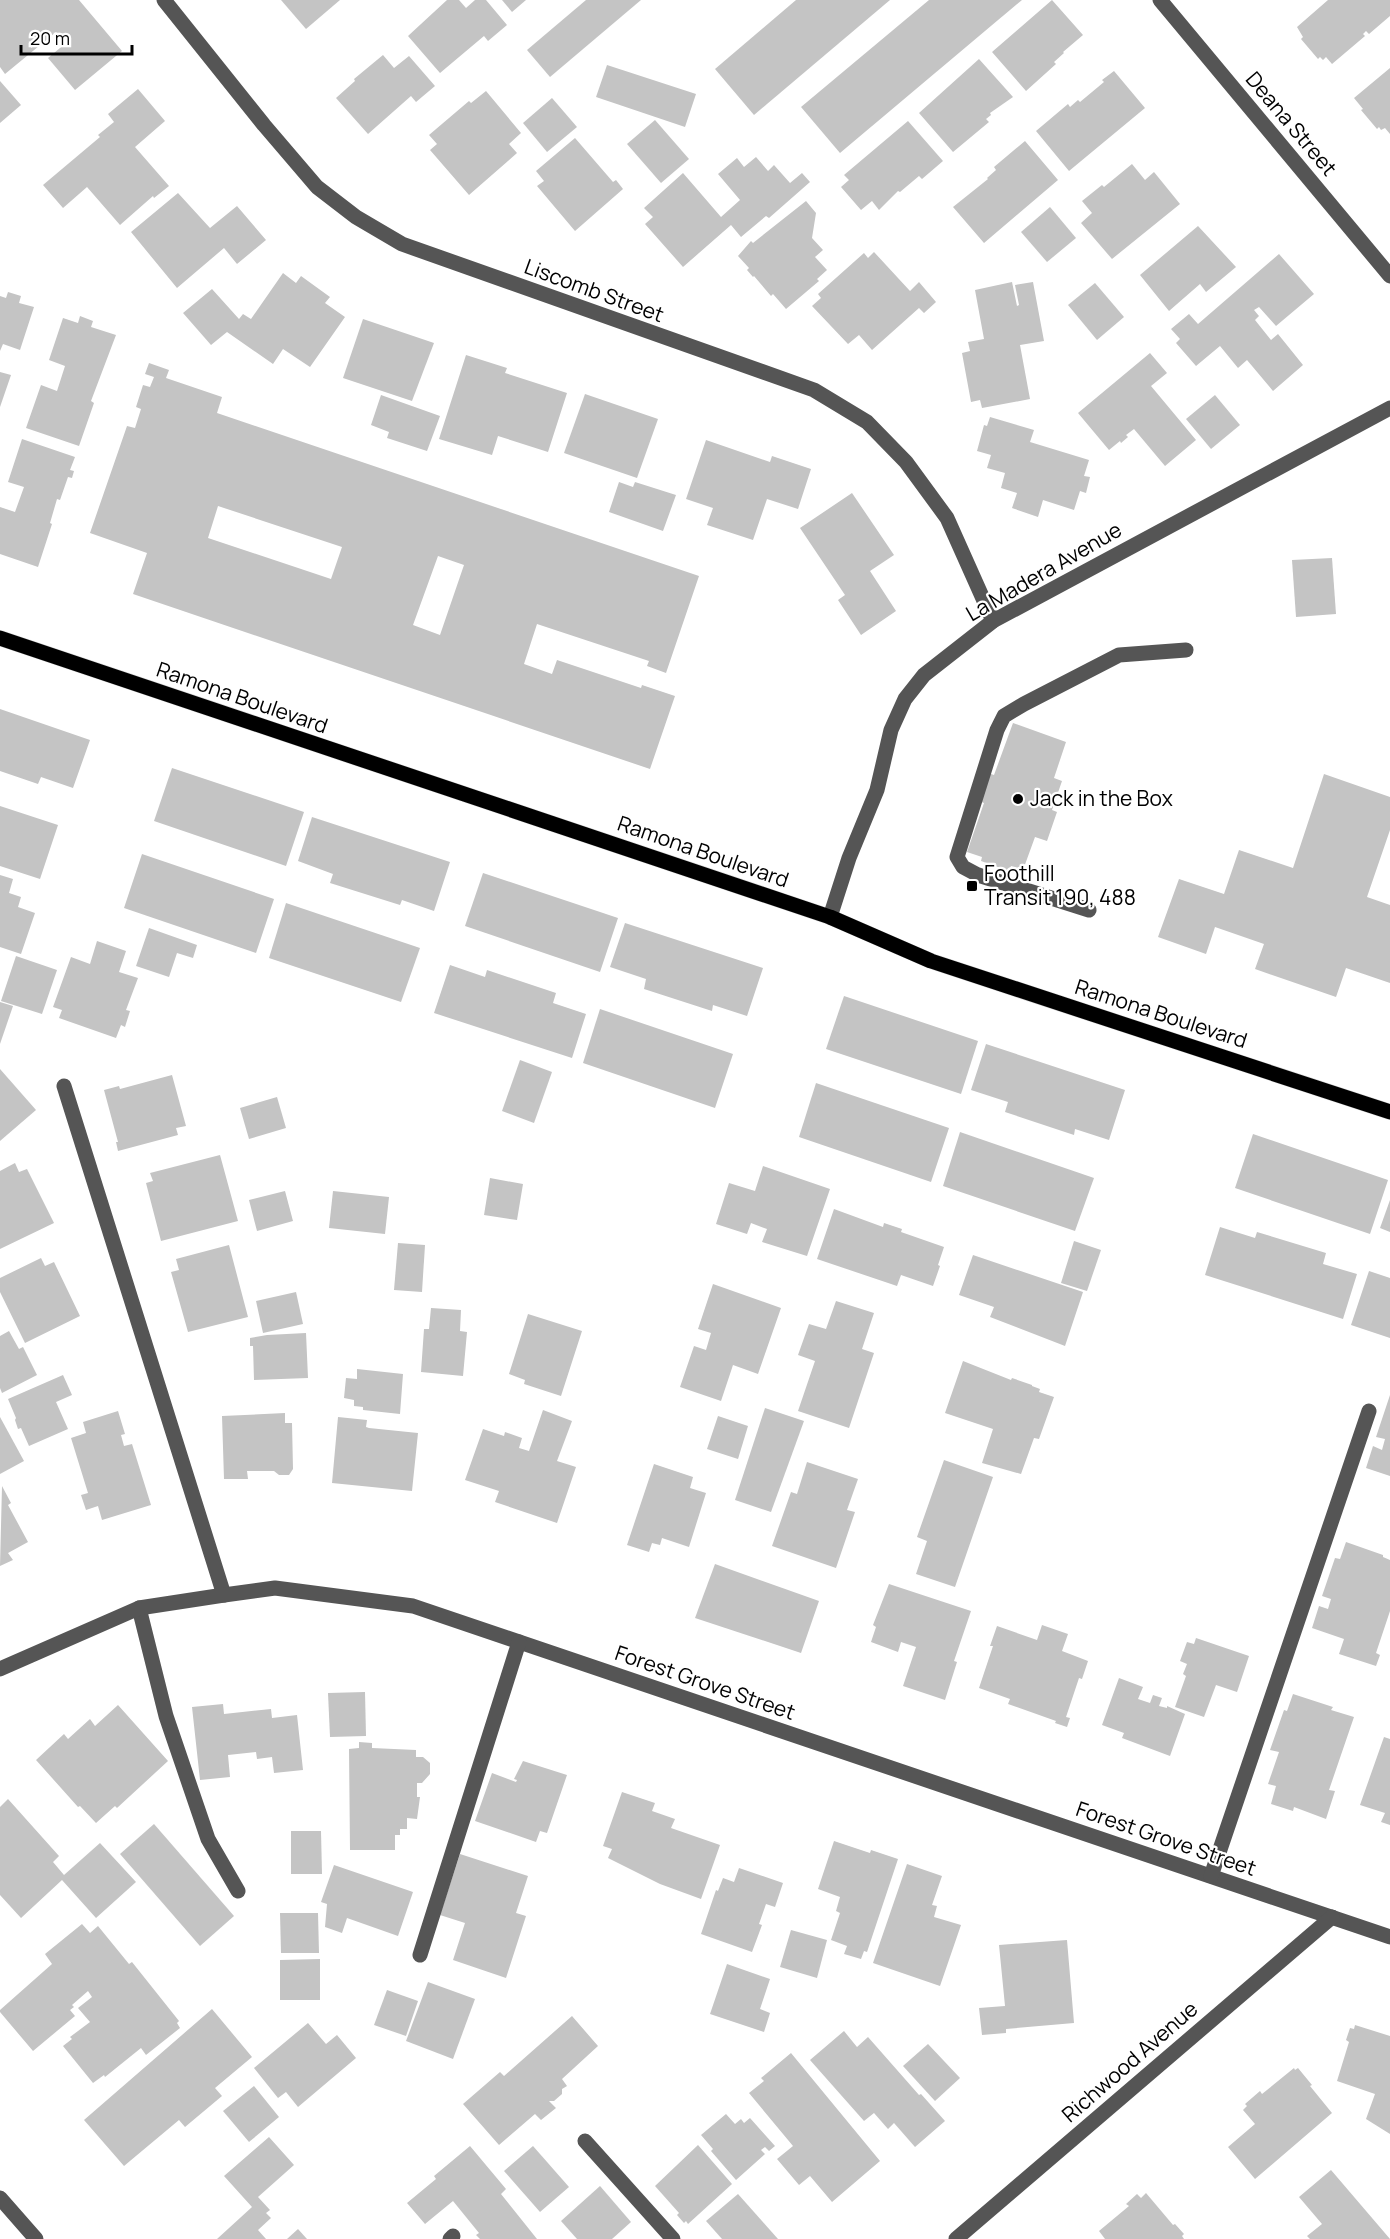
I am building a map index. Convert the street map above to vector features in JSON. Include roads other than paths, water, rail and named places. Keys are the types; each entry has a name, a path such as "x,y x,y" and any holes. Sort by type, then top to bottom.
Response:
{"main road":[{"name":"Ramona Boulevard","path":"0,638 830,917 931,961 1390,1112"}],"street":[{"name":"Liscomb Street","path":"164,0 316,187 356,216 402,244 814,390 867,422 906,462 947,518 993,621"},
{"name":"Deana Street","path":"1160,0 1390,276"},
{"name":"La Madera Avenue","path":"830,917 849,858 877,790 891,730 905,699 924,675 993,621 1390,408"},
{"path":"1089,910 978,875 963,867 957,857 997,730 1005,716 1024,704 1119,655 1186,650"},
{"path":"64,1086 224,1595"},
{"path":"1211,1876 1370,1411"},
{"name":"Forest Grove Street","path":"0,1669 139,1608 224,1595 275,1588 414,1606 1390,1937"},
{"path":"139,1608 166,1716 208,1839 238,1892"},
{"path":"420,1955 519,1642"},
{"name":"Richwood Avenue","path":"956,2239 1332,1917"},
{"path":"585,2141 673,2239"},
{"path":"0,2198 36,2239"}],"place":[{"name":"Jack in the Box","path":"1018,799"},
{"name":"Foothill Transit 190, 488","path":"972,886"}]}
